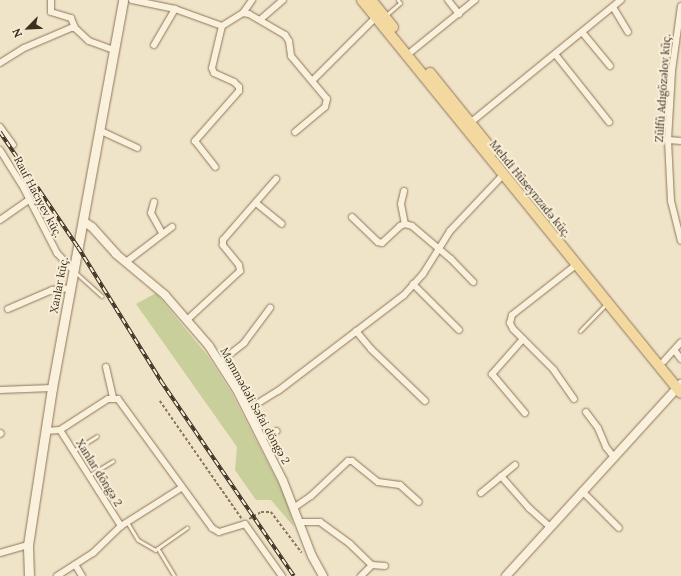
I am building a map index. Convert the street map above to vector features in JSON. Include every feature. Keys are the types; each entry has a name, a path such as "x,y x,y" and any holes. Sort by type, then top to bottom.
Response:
{"main road":[{"name":"Xanlar küç.","path":"29,576 28,545 52,388 73,270 101,131 123,0"},
{"name":"Mehdi Hüseynzadə küç.","path":"362,0 412,51 664,361 680,387"},
{"name":"Mehdi Hüseynzadə küç.","path":"371,0 380,17 503,175 608,303 680,387"}],"street":[{"path":"51,0 51,12 71,18 75,28 89,41 114,50"},
{"path":"132,0 175,9 222,26"},
{"path":"215,167 195,141 239,91 239,87 234,82 214,73 212,68 222,26 243,13 252,0"},
{"path":"261,19 283,0"},
{"path":"448,0 459,14"},
{"path":"412,51 475,0"},
{"path":"470,123 621,0"},
{"path":"613,7 628,32"},
{"name":"Zülfü Adıgözəlov küç.","path":"681,8 672,71 668,140 672,201 681,242"},
{"path":"154,45 175,9"},
{"path":"243,13 261,19 285,35 292,47 291,56 313,80 327,99 325,107 295,132"},
{"path":"313,80 380,17"},
{"path":"0,63 24,48 75,28"},
{"path":"582,32 610,66"},
{"path":"554,54 609,122"},
{"path":"0,127 13,145"},
{"path":"101,131 137,148"},
{"path":"668,140 681,141"},
{"name":"Rauf Hacıyev küç.","path":"0,150 57,253 73,270"},
{"path":"247,410 278,391 393,304 413,284 450,231 503,175"},
{"path":"188,319 240,271 239,265 223,245 223,240 276,180"},
{"path":"404,191 401,204 405,224"},
{"path":"0,220 29,200"},
{"path":"154,202 152,213 162,233"},
{"path":"256,203 282,224"},
{"path":"352,217 378,242 382,243 405,224"},
{"name":"Məmmədəli Səfai döngə 2","path":"83,221 92,227 126,262 165,295 188,319 220,362 247,410 295,507 312,556 323,576"},
{"path":"405,224 412,226 439,248 473,282"},
{"path":"126,262 162,233 172,227"},
{"path":"574,399 554,370 523,339 510,323 512,315 577,264"},
{"path":"413,284 460,330"},
{"path":"8,309 52,290 70,288"},
{"path":"220,362 244,343 270,308"},
{"path":"356,331 371,350 425,401"},
{"path":"523,339 492,374 525,413"},
{"path":"664,361 675,352 681,342"},
{"path":"675,352 681,359"},
{"path":"106,367 113,397 121,402 181,488 215,531 223,531 245,524 282,576"},
{"path":"506,576 613,456 680,387"},
{"path":"0,390 52,388"},
{"path":"45,431 60,430 113,397"},
{"path":"586,412 598,428 606,447 613,456"},
{"name":"Xanlar döngə 2","path":"60,430 121,526"},
{"path":"261,438 277,431"},
{"path":"295,507 311,496 348,461 352,461 378,482 400,485 419,502"},
{"path":"481,493 516,465"},
{"path":"502,476 529,508 550,527"},
{"path":"57,576 76,566 100,547 121,526 181,488"},
{"path":"582,491 619,528"},
{"path":"300,522 320,522 332,528 372,565 385,566"},
{"path":"0,552 28,545"},
{"path":"361,576 372,565"},
{"path":"76,566 82,576"}],"lane":[{"path":"380,17 400,3 398,0"},
{"path":"73,270 102,296"},
{"path":"580,331 608,303"},
{"path":"73,451 97,436"},
{"path":"88,476 113,461"},
{"path":"127,522 141,542 158,549 174,576"},
{"path":"158,549 187,528"}],"path":[{"path":"160,401 245,524 261,512 272,512 297,549 312,556"}],"green space":[{"path":"156,293 208,356 231,392 285,496 294,527 271,500 256,500 235,470 237,447 136,304"}],"railway":[{"path":"0,132 78,247 161,381 294,576"}]}
